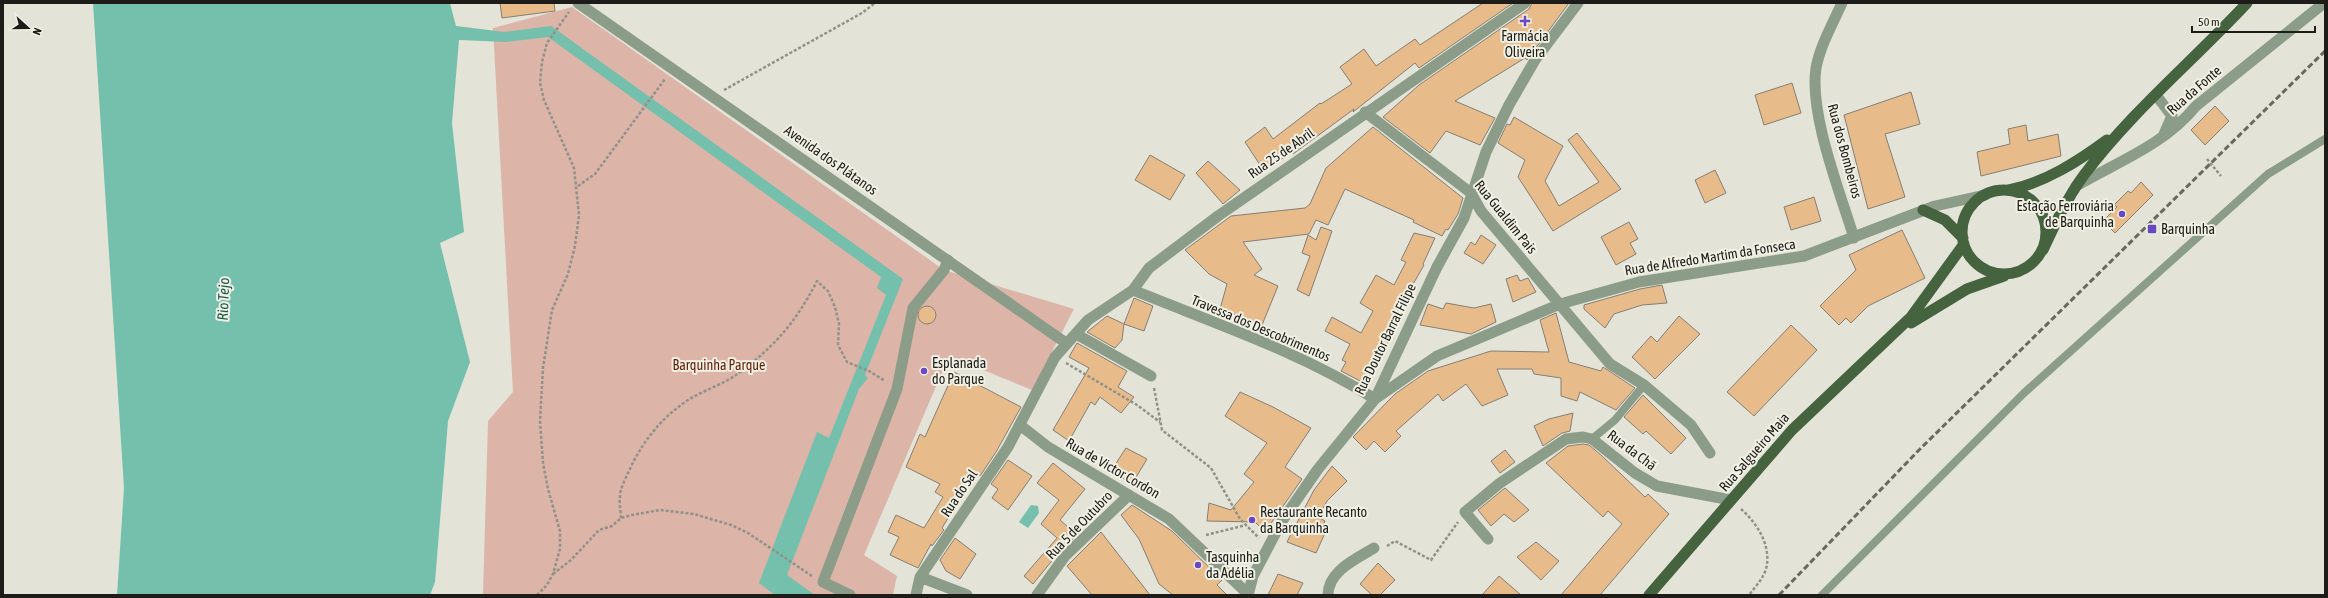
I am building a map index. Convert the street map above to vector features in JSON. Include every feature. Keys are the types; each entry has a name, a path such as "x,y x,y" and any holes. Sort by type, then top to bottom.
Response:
{"main road":[{"path":"2128,123 2068,166 2032,184 2008,190 1993,191 1985,195 1974,204 1966,216 1962,229 1963,241 1967,252 1979,265 1991,272 2012,274 2028,266 2043,250 2076,186 2098,156 2128,123 2247,3"},
{"path":"2008,190 2024,195 2041,211 2046,228 2043,250"},
{"path":"1923,210 1945,220 1963,241"},
{"name":"Rua Salgueiro Maia","path":"1649,595 1792,430 1891,337 1924,301 1963,241"},
{"name":"Rua Salgueiro Maia","path":"1891,337 1924,313 1967,289 2012,274"}],"street":[{"name":"Rua 25 de Abril","path":"1056,356 1088,320 1133,290 1149,268 1218,216 1365,112 1525,3"},
{"name":"Rua Doutor Barral Filipe","path":"1248,594 1253,576 1268,546 1318,469 1375,399 1437,267 1464,218 1471,193 1486,152 1509,105 1535,60 1578,3"},
{"name":"Rua dos Bombeiros","path":"1842,3 1816,68 1815,88 1818,115 1854,238"},
{"name":"Rua da Fonte","path":"2076,186 2157,142 2181,122 2196,106 2324,3"},
{"name":"Avenida dos Plátanos","path":"575,5 672,68 1066,343"},
{"path":"2156,95 2170,111 2171,120 2168,128 2157,142"},
{"path":"2170,111 2180,112 2196,106"},
{"name":"Rua Gualdim Pais","path":"1365,112 1471,193 1481,211 1610,364 1644,385 1692,424 1710,453"},
{"name":"Rua de Alfredo Martim da Fonseca","path":"1375,399 1437,356 1462,343 1560,304 1639,282 1804,256 1854,238 1923,210 1985,195"},
{"path":"850,595 823,582 897,388 913,308 944,270 948,260"},
{"name":"Travessa dos Descobrimentos","path":"1133,290 1301,360 1348,382 1375,399"},
{"path":"1076,334 1151,376"},
{"name":"Rua do Sal","path":"920,577 967,510 1020,425 1056,356"},
{"name":"Rua de Victor Cordon","path":"1020,425 1048,447 1129,495 1149,505 1169,519 1248,594"},
{"name":"Rua da Chã","path":"1465,512 1500,483 1566,439 1584,437 1592,439 1635,473 1657,486 1731,500"},
{"name":"Rua 5 de Outubro","path":"1037,595 1065,556 1129,495"},
{"path":"1465,512 1476,527 1488,539"},
{"path":"1328,595 1328,587 1339,570 1374,548"},
{"path":"916,595 920,577 967,595"}],"lane":[{"path":"1822,595 2024,393 2268,174 2325,139"},
{"path":"1592,439 1615,420 1644,385"}],"path":[{"path":"712,96 862,12 875,3"},
{"path":"538,595 547,586 553,574 560,548 560,531 548,489 540,421 543,368 552,310 568,274 575,246 579,215 578,186 574,168 544,100 540,83 542,62 547,43 575,5"},
{"path":"578,186 595,174 672,68"},
{"path":"2207,160 2221,176"},
{"path":"621,518 620,496 626,477 639,450 652,433 669,414 689,399 737,374 764,352 786,331 802,310 817,281 828,291 836,307 839,324 838,345 847,362 869,371 897,388"},
{"path":"1056,356 1137,405 1160,423"},
{"path":"1151,376 1162,430 1211,468 1240,519 1246,525 1190,539"},
{"path":"1731,500 1755,524 1762,536 1764,546 1766,570 1749,595"},
{"path":"553,574 571,560 599,530 612,526 621,518 647,511 660,510 694,514 736,527 748,533 796,566 823,582"},
{"path":"1374,548 1378,551 1395,541 1431,560 1465,512"}],"green space":[{"name":"Barquinha Parque","path":"572,7 944,270 1074,309 1032,390 949,356 864,555 897,576 893,595 483,595 488,421 513,392 493,28"}],"water":[{"name":"Rio Tejo","path":"93,3 450,3 456,26 505,32 551,26 903,279 865,375 868,378 859,389 787,575 815,595 775,595 759,583 817,432 829,438 886,295 877,288 881,277 548,37 506,42 459,40 452,123 464,232 440,243 470,362 448,421 435,582 430,595 117,595 124,488"},
{"path":"1031,505 1038,506 1039,513 1028,528 1019,522"}],"building":[{"path":"500,3 554,3 555,11 502,18"},
{"path":"1483,3 1513,3 1419,68 1415,63 1353,112 1354,109 1293,154 1292,152 1264,171 1245,142 1265,127 1273,139 1320,103 1321,104 1352,84 1340,67 1364,49 1376,66 1415,39 1420,45"},
{"path":"1532,3 1569,3 1527,60 1525,58 1455,101 1495,118 1480,145 1446,131 1430,153 1383,117 1419,85 1529,9"},
{"path":"1792,83 1801,113 1764,125 1755,95"},
{"path":"1911,92 1920,124 1885,134 1905,197 1868,209 1844,115"},
{"path":"2215,106 2229,121 2205,145 2191,130"},
{"path":"1514,117 1563,146 1545,181 1559,206 1599,182 1568,140 1577,133 1621,189 1553,231 1518,177 1525,160 1498,143 1507,124 1510,125"},
{"path":"2026,125 2028,141 2058,134 2061,156 1981,176 1977,152 2010,144 2008,129"},
{"path":"1373,127 1463,198 1458,214 1448,230 1446,229 1442,236 1413,222 1414,220 1345,189 1328,225 1316,220 1309,234 1243,242 1262,269 1254,275 1278,286 1262,325 1220,309 1227,284 1209,274 1185,250 1231,216 1305,208 1310,204 1326,168"},
{"path":"1150,155 1185,175 1170,200 1135,180"},
{"path":"1208,161 1240,190 1223,204 1196,173"},
{"path":"1715,170 1726,193 1705,203 1695,180"},
{"name":"Estação Ferroviária de Barquinha","path":"2141,182 2153,195 2115,233 2103,221 2117,207 2114,205 2128,191 2131,193"},
{"path":"1814,197 1821,221 1791,230 1784,207"},
{"path":"1629,222 1638,239 1630,243 1636,254 1616,265 1601,237"},
{"path":"1321,227 1332,231 1309,296 1297,290 1310,256 1302,253 1308,235 1316,240"},
{"path":"1902,230 1925,278 1868,306 1851,323 1846,318 1839,325 1820,306 1856,270 1849,255"},
{"path":"1414,233 1435,238 1423,264 1424,265 1392,321 1398,324 1366,384 1341,371 1346,362 1342,360 1350,344 1325,331 1332,317 1361,333 1373,311 1360,303 1376,275 1394,285 1406,262 1401,260"},
{"path":"1481,235 1496,245 1483,264 1464,253 1471,242 1475,245"},
{"path":"1517,275 1520,281 1528,278 1536,292 1513,302 1506,279"},
{"path":"1662,285 1667,303 1642,305 1614,314 1605,328 1584,309 1584,305 1640,289"},
{"path":"1134,298 1153,306 1144,331 1124,324"},
{"path":"1446,303 1474,308 1491,304 1496,322 1471,334 1420,325 1428,304 1443,309"},
{"path":"927,306 933,309 936,315 933,321 927,324 921,321 918,315 921,309"},
{"path":"1556,313 1569,362 1601,371 1603,367 1635,388 1616,410 1580,392 1577,401 1561,396 1561,378 1534,374 1532,369 1497,369 1508,395 1482,406 1466,384 1443,401 1438,394 1396,431 1401,436 1385,452 1374,441 1366,450 1353,437 1395,394 1428,371 1491,351 1549,352 1540,320"},
{"path":"1107,316 1124,324 1122,340 1115,348 1087,332"},
{"path":"1679,316 1700,334 1655,379 1632,357 1651,336 1657,342"},
{"path":"1791,325 1817,350 1754,416 1727,392"},
{"path":"1077,343 1127,371 1118,387 1134,397 1121,413 1100,397 1095,405 1091,402 1069,441 1053,430 1089,368 1069,357"},
{"path":"954,372 1021,407 996,452 980,476 976,473 942,528 944,530 932,546 931,544 918,568 890,555 899,537 888,532 896,515 924,528 943,497 935,492 940,484 906,467 920,434 925,437"},
{"path":"1240,392 1273,407 1311,428 1285,467 1302,479 1265,532 1255,522 1207,521 1209,503 1231,510 1254,482 1244,474 1267,443 1225,416"},
{"path":"1643,395 1686,438 1671,454 1646,431 1643,434 1624,417"},
{"path":"1573,413 1570,431 1562,433 1543,446 1534,426 1549,419"},
{"path":"1583,444 1589,445 1645,497 1648,494 1669,514 1600,595 1561,595 1622,524 1608,511 1603,517 1546,463 1568,446"},
{"path":"1126,448 1147,459 1132,484 1111,471"},
{"path":"1505,450 1515,462 1500,473 1491,461"},
{"path":"1008,460 1032,476 1008,510 992,498 998,489 991,484"},
{"path":"1053,463 1085,489 1060,520 1077,535 1060,551 1033,584 1024,576 1057,538 1041,524 1059,500 1037,483"},
{"path":"1332,466 1347,481 1327,501 1318,517 1325,521 1321,531 1325,533 1316,553 1287,542 1314,490"},
{"path":"1505,488 1529,510 1514,522 1504,514 1491,526 1478,510"},
{"path":"1132,505 1172,531 1222,580 1217,585 1227,595 1173,595 1159,584 1139,539 1121,515"},
{"path":"1101,532 1150,595 1092,595 1067,566"},
{"path":"955,538 976,554 960,579 946,571 940,560"},
{"path":"1536,542 1559,561 1541,580 1517,557"},
{"path":"1378,563 1395,580 1380,595 1372,595 1360,584"},
{"path":"1278,574 1303,583 1297,595 1268,595"},
{"path":"1499,576 1521,595 1482,595"}],"railway":[{"path":"1779,595 1919,450 2325,51"}],"place":[{"name":"Farmácia Oliveira","path":"1525,21"},
{"name":"Estação Ferroviária de Barquinha","path":"2122,214"},
{"name":"Barquinha","path":"2152,229"},
{"name":"Esplanada do Parque","path":"924,371"},
{"name":"Restaurante Recanto da Barquinha","path":"1252,520"},
{"name":"Tasquinha da Adélia","path":"1198,565"}]}
